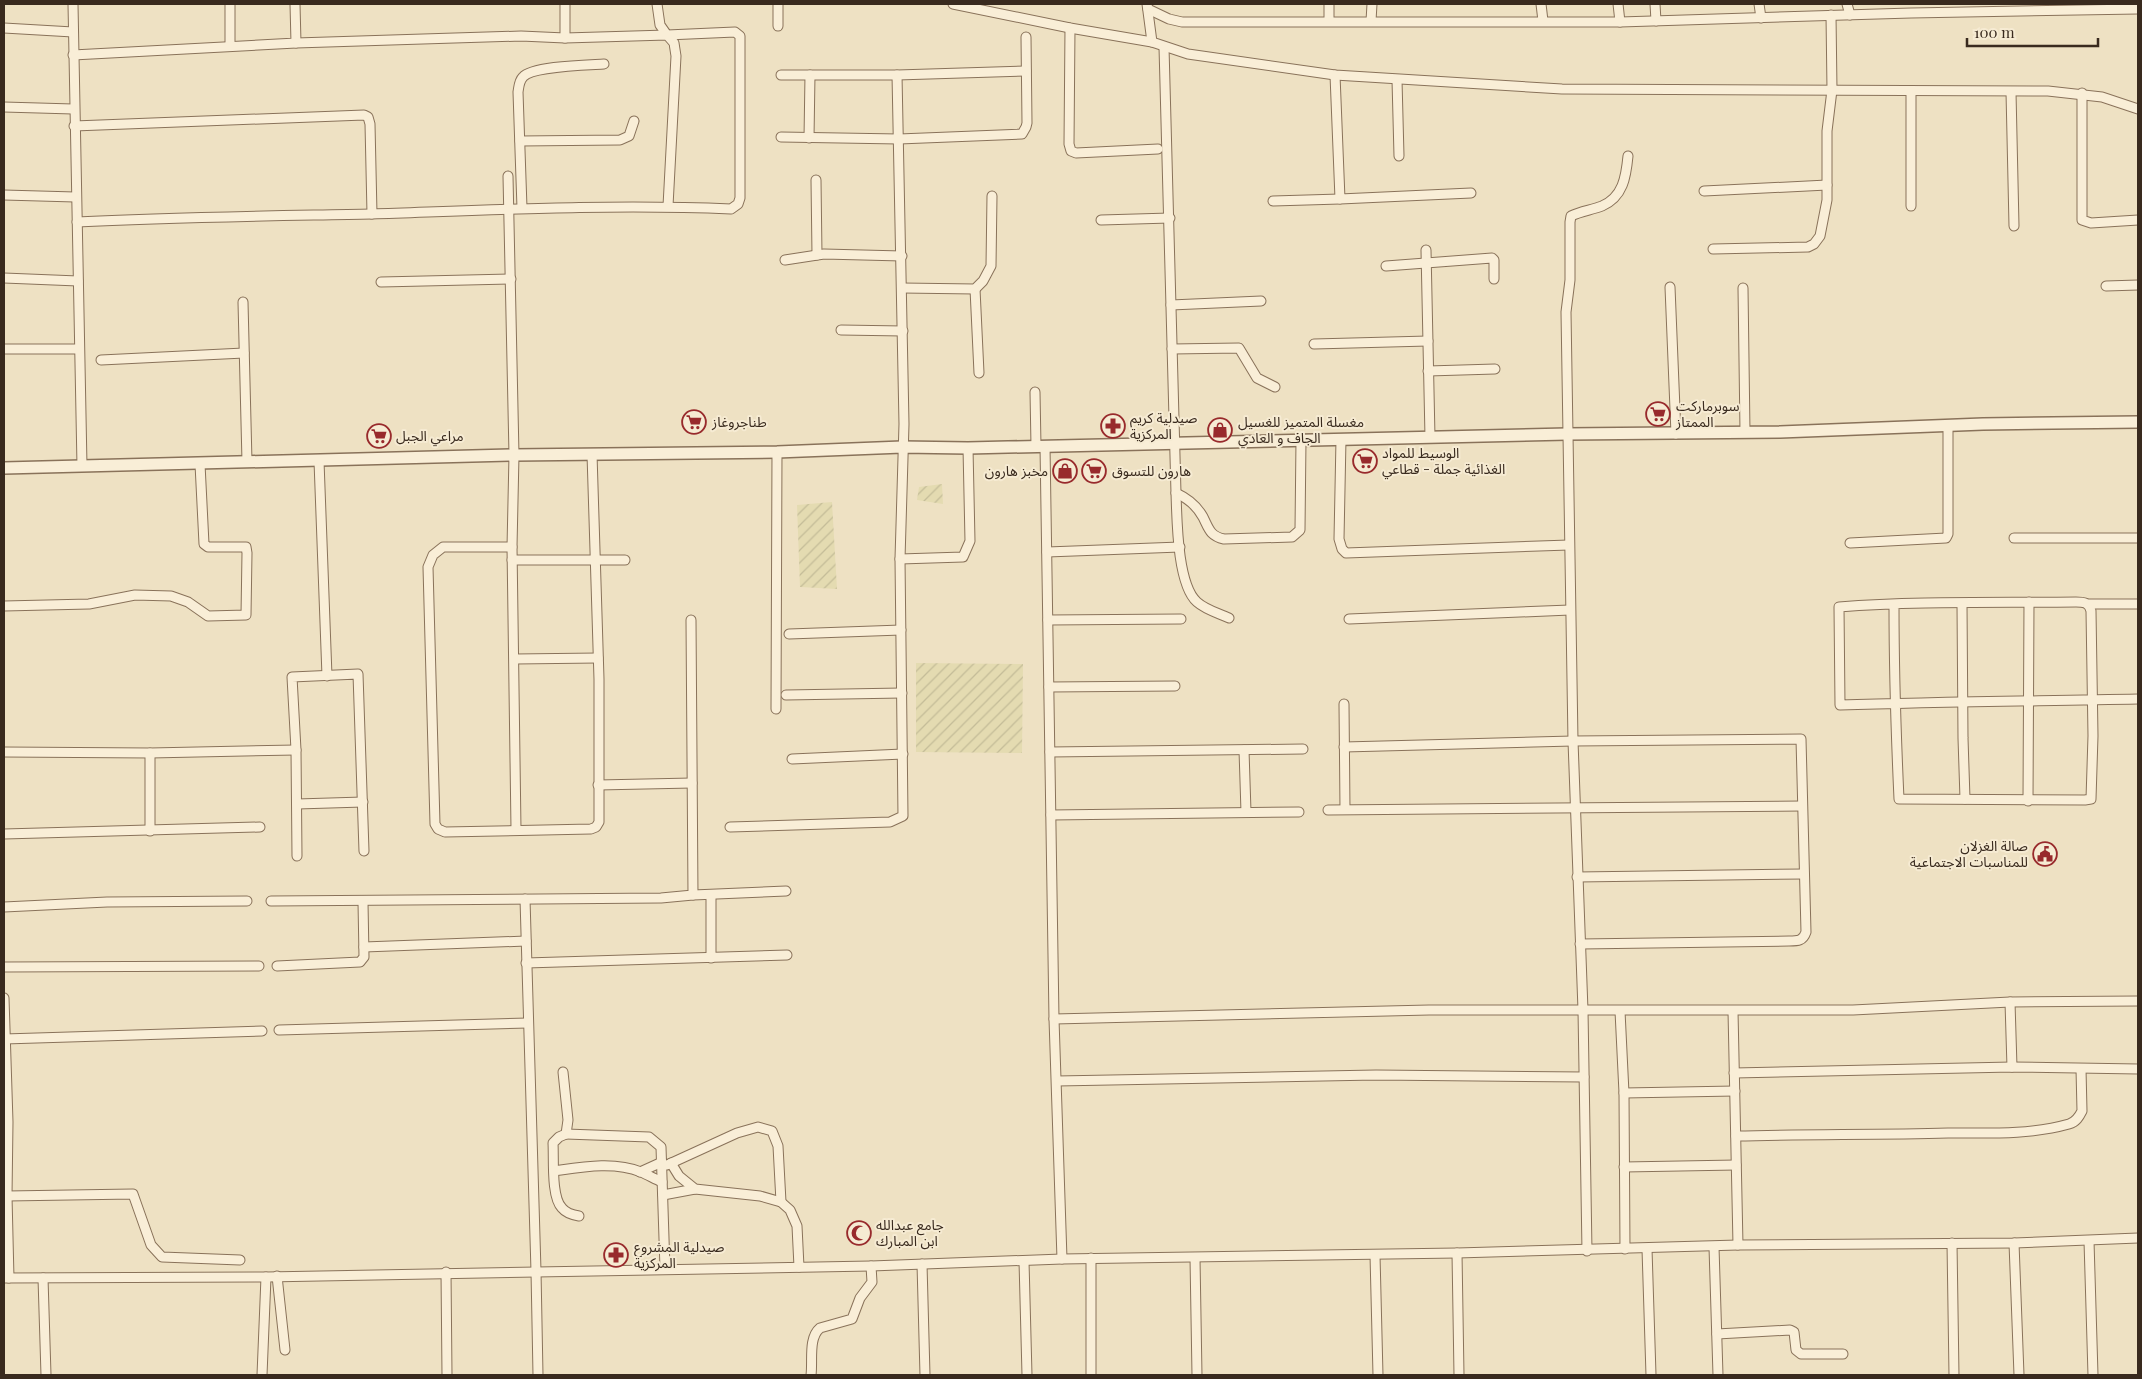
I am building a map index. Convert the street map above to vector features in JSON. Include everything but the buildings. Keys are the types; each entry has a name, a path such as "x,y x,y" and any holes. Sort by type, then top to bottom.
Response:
{"street":[{"path":"72,4 82,466"},
{"path":"230,4 230,45"},
{"path":"295,4 296,42"},
{"path":"565,4 565,38"},
{"path":"657,4 660,25 674,43 676,56 668,206"},
{"path":"778,4 778,26"},
{"path":"953,4 1070,28 1152,42 1188,54 1335,75 1562,89 2048,91 2102,97 2138,109"},
{"path":"1329,4 1329,21"},
{"path":"1371,21 1372,4"},
{"path":"1541,4 1543,22"},
{"path":"1618,4 1620,22"},
{"path":"1655,4 1656,21"},
{"path":"1759,4 1761,18"},
{"path":"1847,4 1850,15"},
{"path":"1147,7 1169,19 1182,22 1371,21 1453,23 1656,21 1850,15 1982,8 2088,6 2138,9"},
{"path":"1147,7 1152,42"},
{"path":"1713,249 1808,247 1814,244 1820,236 1824,223 1827,185 1827,131 1832,90 1831,15"},
{"path":"4,28 73,32"},
{"path":"1070,28 1069,144 1071,150 1076,153 1158,149"},
{"path":"73,55 296,42 521,36 565,38 731,32 738,33 740,36 740,198 738,204 731,209 668,206 509,208 372,214 174,217 77,222"},
{"path":"781,137 899,139 1022,134 1027,123 1026,37"},
{"path":"1164,47 1170,218 1170,305 1174,443 1180,547 1182,563 1190,592 1196,601 1204,607 1229,618"},
{"path":"522,208 518,92 522,77 527,73 551,68 604,64"},
{"path":"781,75 897,75 1026,71"},
{"path":"809,138 810,75"},
{"path":"730,827 890,822 903,816 900,559 904,424 897,75"},
{"path":"1335,75 1340,199"},
{"path":"1397,80 1399,156"},
{"path":"1911,91 1911,206"},
{"path":"2011,92 2014,226"},
{"path":"2082,94 2082,220 2091,223 2138,220"},
{"path":"4,107 73,109"},
{"path":"74,126 364,115 368,118 370,124 372,214"},
{"path":"520,141 620,140 628,136 634,121"},
{"path":"1587,1251 1583,1010 1574,808 1566,325 1570,280 1571,216 1601,206 1612,200 1620,192 1624,183 1628,156"},
{"path":"508,176 514,455 512,560 515,659 516,829"},
{"path":"816,180 817,255"},
{"path":"1704,191 1827,185"},
{"path":"1273,201 1471,193"},
{"path":"4,195 75,197"},
{"path":"902,288 974,289 983,281 992,266 992,196"},
{"path":"1102,220 1170,218"},
{"path":"1426,250 1430,437"},
{"path":"785,260 817,255 902,256"},
{"path":"1386,266 1492,258 1494,260 1494,279"},
{"path":"4,278 78,281"},
{"path":"381,282 511,279"},
{"path":"2106,286 2138,285"},
{"path":"1670,286 1676,434"},
{"path":"1743,288 1745,432"},
{"path":"974,289 979,373"},
{"path":"1170,305 1261,301"},
{"path":"243,302 247,462"},
{"path":"841,330 903,331"},
{"path":"1314,344 1428,341"},
{"path":"1172,349 1239,348 1257,378 1275,387"},
{"path":"4,349 80,349"},
{"path":"101,360 244,354"},
{"path":"1428,371 1495,369"},
{"path":"1035,392 1046,552 1054,1019 1062,1259"},
{"path":"4,468 514,455 777,452 902,447 968,448 1567,434 1676,434 1948,425 2138,422"},
{"path":"1850,543 1946,538 1948,534 1948,425"},
{"path":"1341,439 1339,539 1342,549 1346,553 1569,545"},
{"path":"1176,493 1188,499 1203,517 1207,528 1218,538 1292,537 1300,530 1301,440"},
{"path":"900,559 963,557 970,541 968,448"},
{"path":"776,709 777,452"},
{"path":"512,546 443,547 433,555 428,567 435,824 438,829 445,832 516,829 592,829 599,822 598,658 592,454"},
{"path":"319,461 327,676"},
{"path":"4,606 89,604 134,595 170,596 188,602 208,616 246,615 246,547 208,546 204,544 200,464"},
{"path":"2014,538 2138,538"},
{"path":"1046,552 1180,547"},
{"path":"512,560 625,560"},
{"path":"2028,801 2029,602"},
{"path":"2138,604 2029,602 1839,607 1840,705 2028,703 2138,699"},
{"path":"1962,604 1965,799"},
{"path":"1894,605 1895,704 1899,799 2028,801 2091,799 2091,611 2088,604"},
{"path":"1349,619 1570,610"},
{"path":"1048,620 1181,619"},
{"path":"691,620 693,895"},
{"path":"789,634 901,630"},
{"path":"515,659 598,658"},
{"path":"297,856 296,750 292,677 358,674 364,851"},
{"path":"1049,687 1175,686"},
{"path":"786,695 902,693"},
{"path":"1344,704 1345,809"},
{"path":"1344,747 1573,741 1801,739 1806,932 1800,941 1580,944"},
{"path":"1050,752 1304,749"},
{"path":"4,752 150,753 296,750"},
{"path":"1244,750 1246,812"},
{"path":"150,753 150,831"},
{"path":"792,758 902,754"},
{"path":"598,785 692,783"},
{"path":"297,804 363,802"},
{"path":"1328,810 1802,806"},
{"path":"1052,815 1299,812"},
{"path":"4,834 260,827"},
{"path":"1577,877 1804,874"},
{"path":"270,901 363,902 662,898 786,891"},
{"path":"710,895 711,958"},
{"path":"525,899 538,1375"},
{"path":"4,907 107,902 247,900"},
{"path":"277,966 360,962 364,957 363,902"},
{"path":"364,947 526,941"},
{"path":"526,963 787,955"},
{"path":"4,967 259,966"},
{"path":"4,998 7,1196 6,1278 277,1276 536,1270 872,1266 1091,1258 1587,1251 1738,1245 2014,1243 2138,1238"},
{"path":"1054,1019 1310,1011 1852,1010 2010,1002 2138,1001"},
{"path":"2010,1002 2012,1067"},
{"path":"1733,1010 1738,1245"},
{"path":"1620,1011 1624,1093 1625,1249"},
{"path":"279,1030 528,1023"},
{"path":"4,1039 262,1031"},
{"path":"1734,1073 2012,1067 2138,1069"},
{"path":"1736,1136 1991,1132 2042,1129 2069,1124 2080,1116 2082,1111 2081,1069"},
{"path":"563,1072 568,1120 566,1134"},
{"path":"1057,1081 1376,1075 1584,1077"},
{"path":"1624,1093 1735,1091"},
{"path":"640,1172 665,1164 736,1133 758,1126 772,1131 778,1146 780,1202"},
{"path":"579,1216 567,1213 560,1207 556,1195 553,1143 559,1137 566,1134 649,1136 662,1147 665,1164 662,1182 665,1269"},
{"path":"665,1164 695,1189"},
{"path":"1624,1167 1736,1165"},
{"path":"554,1171 581,1167 616,1166 640,1172 662,1182"},
{"path":"663,1196 695,1189 760,1196 780,1202 790,1210 796,1226 799,1267"},
{"path":"7,1196 133,1194 151,1244 162,1257 240,1260"},
{"path":"2089,1241 2093,1375"},
{"path":"1952,1243 1954,1375"},
{"path":"2014,1243 2019,1375"},
{"path":"1714,1247 1718,1375"},
{"path":"1647,1249 1651,1375"},
{"path":"1457,1253 1459,1375"},
{"path":"1375,1254 1378,1375"},
{"path":"1091,1258 1091,1375"},
{"path":"1196,1258 1197,1375"},
{"path":"1024,1261 1027,1375"},
{"path":"922,1264 925,1375"},
{"path":"811,1375 813,1344 816,1332 820,1328 852,1319 860,1298 872,1282 872,1266"},
{"path":"446,1272 447,1375"},
{"path":"262,1375 266,1276"},
{"path":"277,1276 284,1350"},
{"path":"44,1278 46,1375"},
{"path":"1718,1334 1790,1330 1794,1332 1796,1350 1801,1354 1843,1354"}],"shaded area":[{"path":"942,484 943,504 917,500 919,487"},
{"path":"832,502 837,589 800,587 797,505"},
{"path":"916,663 1023,664 1022,753 916,752"}],"place":[{"name":"سوبرماركت الممتاز","path":"1658,414"},
{"name":"طناجروغاز","path":"694,422"},
{"name":"صيدلية كريم المركزية","path":"1113,426"},
{"name":"مغسلة المتميز للغسيل الجاف و العادي","path":"1220,430"},
{"name":"مراعي الجبل","path":"379,436"},
{"name":"الوسيط للمواد الغذائية جملة - قطاعي","path":"1365,461"},
{"name":"مخبز هارون","path":"1065,471"},
{"name":"هارون للتسوق","path":"1094,471"},
{"name":"صالة الغزلان للمناسبات الاجتماعية","path":"2045,854"},
{"name":"جامع عبدالله ابن المبارك","path":"859,1233"},
{"name":"صيدلية المشروع المركزية","path":"616,1255"}]}
